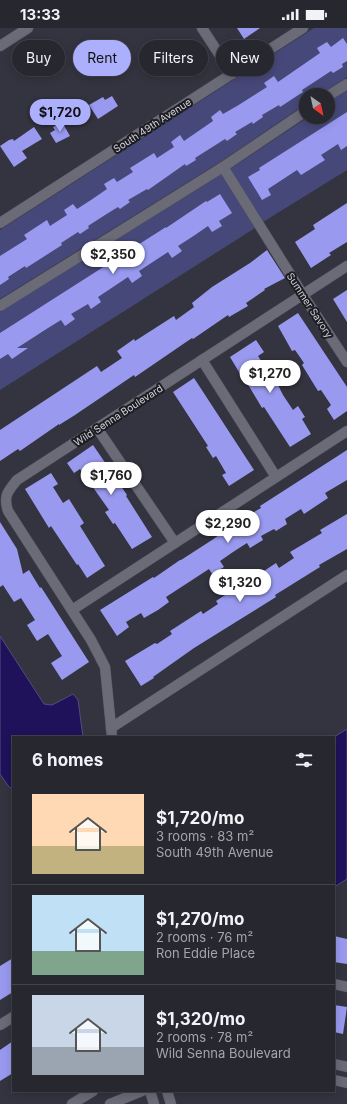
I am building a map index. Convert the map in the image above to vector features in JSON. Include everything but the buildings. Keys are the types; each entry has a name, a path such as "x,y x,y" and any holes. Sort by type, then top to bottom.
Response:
{"street":[{"path":"0,46 28,28"},
{"path":"202,28 216,49"},
{"name":"South 49th Avenue","path":"274,47 303,28"},
{"name":"South 49th Avenue","path":"0,223 229,76"},
{"path":"335,92 347,84"},
{"path":"0,306 223,167 299,116"},
{"name":"Summer Savory","path":"223,167 347,362"},
{"name":"Wild Senna Boulevard","path":"111,732 105,667 91,640 18,528 8,510 5,497 9,488 18,480 97,428 347,266"},
{"path":"202,360 276,477"},
{"path":"97,428 175,542"},
{"path":"72,610 347,431"},
{"path":"111,732 347,575"},
{"path":"335,984 347,987"},
{"path":"0,1025 12,1018"},
{"path":"335,1064 347,1067"},
{"path":"335,1080 347,1083"},
{"path":"72,1104 91,1092"},
{"path":"110,1104 140,1092"},
{"path":"150,1092 154,1104"},
{"path":"167,1092 171,1104"}],"shaded area":[{"path":"314,28 347,28 347,77 330,88 299,88 299,109 220,162 0,299 0,230 239,76 274,76 274,54"},
{"path":"347,90 347,170 263,222 230,169 299,123 335,124 335,98"},
{"path":"222,174 255,228 0,390 0,312"},
{"path":"0,636 44,704 52,705 73,694 78,700 83,736 12,736 12,788 9,787 0,774"},
{"path":"347,729 347,879 335,886 335,736"}]}
